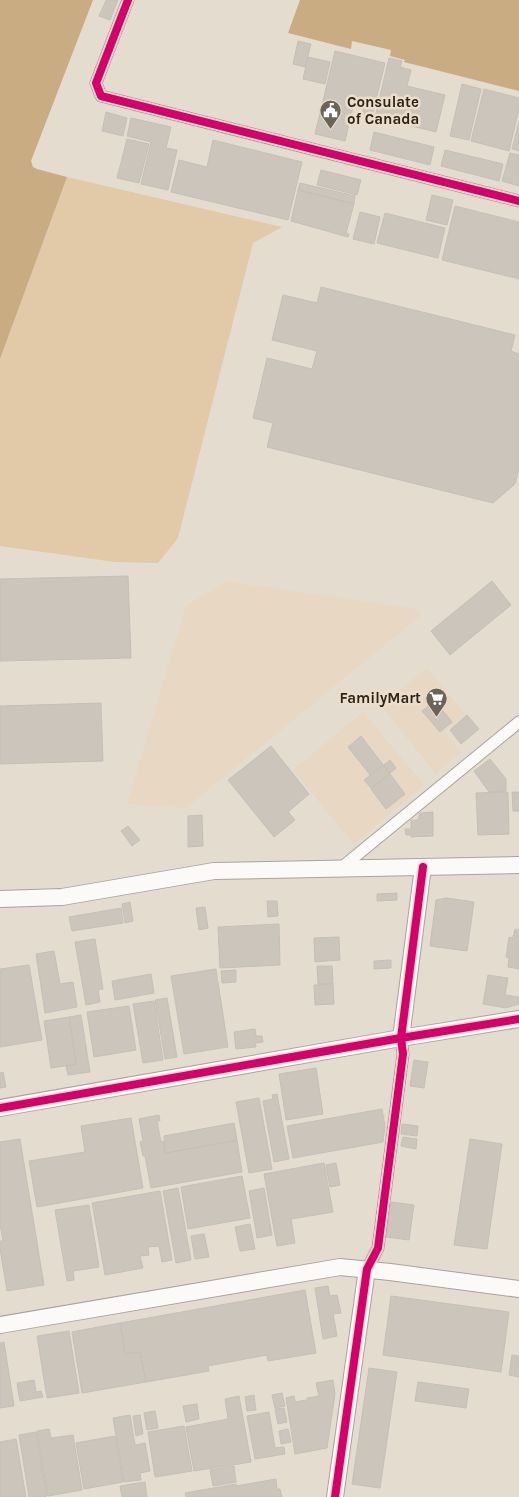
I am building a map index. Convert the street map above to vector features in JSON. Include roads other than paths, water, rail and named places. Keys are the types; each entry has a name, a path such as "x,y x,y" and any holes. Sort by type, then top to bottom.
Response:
{"street":[{"path":"128,0 96,83 101,96 519,201"},
{"path":"341,868 519,722"},
{"path":"0,899 62,897 214,871 519,865"},
{"path":"335,1497 368,1269 378,1248 403,1054 401,1038 423,867"},
{"path":"0,1108 519,1019"},
{"path":"0,1325 340,1267 519,1289"}],"place":[{"name":"Consulate of Canada","path":"331,130"},
{"name":"FamilyMart","path":"437,717"}]}
